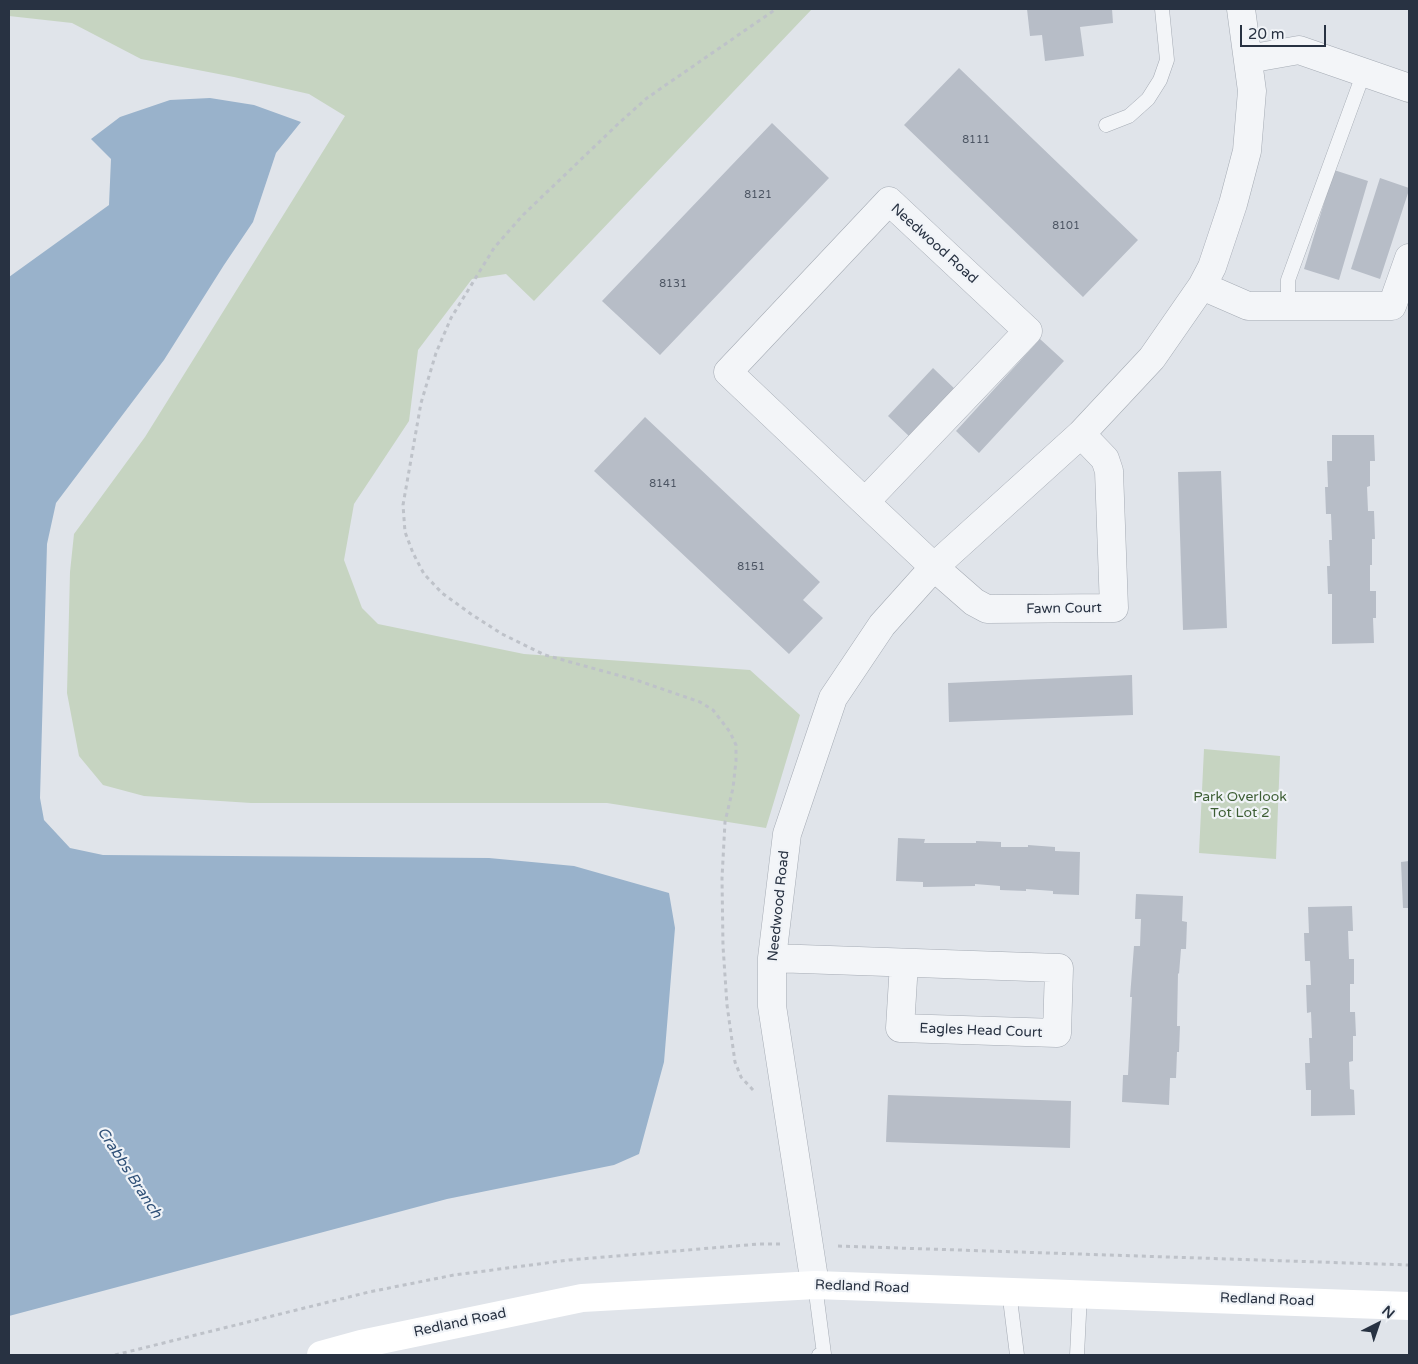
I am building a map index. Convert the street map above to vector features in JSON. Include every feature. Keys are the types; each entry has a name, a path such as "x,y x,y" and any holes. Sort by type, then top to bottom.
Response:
{"main road":[{"name":"Redland Road","path":"321,1355 361,1344 582,1298 815,1284 1409,1306"}],"street":[{"name":"Needwood Road","path":"815,1284 772,1006 772,958 787,834 833,698 882,625 934,567 1081,434 1152,358 1202,286 1215,258 1233,204 1247,151 1252,90 1241,9"},
{"path":"1248,59 1299,50 1409,88"},
{"name":"Needwood Road","path":"865,502 1028,331 889,201 728,372 865,502 934,567"},
{"path":"1202,286 1248,306 1392,306 1409,258"},
{"name":"Fawn Court","path":"934,567 974,602 987,609 1114,608 1109,471 1105,459 1081,434"},
{"name":"Eagles Head Court","path":"772,958 1059,968 1057,1033 900,1028 904,963"}],"lane":[{"path":"1106,125 1129,116 1148,99 1160,80 1167,60 1162,9"},
{"path":"1288,306 1288,280 1364,72"},
{"path":"815,1284 824,1354 820,1355"},
{"path":"1009,1291 1017,1355"},
{"path":"1077,1355 1080,1294"}],"path":[{"path":"753,1090 741,1077 736,1062 727,1005 723,946 725,822 733,788 736,761 736,745 730,732 713,710 700,702 639,681 545,655 502,634 471,614 442,593 424,574 405,532 403,505 421,403 436,353 451,318 494,248 523,215 647,98 776,9"}],"green space":[{"path":"9,9 812,9 534,301 506,274 472,279 418,350 409,421 354,504 344,560 362,608 378,624 524,654 750,670 800,715 766,828 607,803 251,803 144,796 103,785 79,756 67,693 70,572 74,534 145,437 345,116 309,94 141,59 72,23 9,16"},
{"name":"Park Overlook Tot Lot 2","path":"1204,749 1280,756 1276,859 1199,853"}],"water":[{"name":"Crabbs Branch","path":"210,98 254,105 301,122 276,153 253,222 164,360 56,503 47,544 40,798 44,820 70,848 103,855 489,858 574,866 669,893 675,928 664,1062 639,1154 614,1165 447,1199 9,1316 9,277 109,205 111,159 91,139 120,117 170,100"}],"building":[{"path":"1027,9 1112,9 1113,23 1080,27 1084,56 1045,61 1042,35 1030,36"},
{"path":"959,68 1138,240 1083,297 904,125"},
{"path":"772,123 829,178 660,355 602,301"},
{"path":"1334,170 1368,181 1339,280 1304,269"},
{"path":"1380,178 1409,188 1409,190 1380,279 1351,269"},
{"path":"1040,339 1064,361 979,453 956,431"},
{"path":"933,368 957,391 912,439 888,416"},
{"path":"645,417 820,582 803,600 823,618 789,654 594,471"},
{"path":"1332,435 1374,435 1375,461 1370,461 1370,486 1367,487 1368,511 1374,511 1375,539 1372,539 1370,591 1376,591 1376,618 1373,618 1374,643 1332,644 1332,594 1328,594 1327,566 1330,566 1329,540 1332,540 1331,514 1326,514 1325,487 1328,487 1327,461 1332,461"},
{"path":"1221,471 1227,628 1183,630 1178,472"},
{"path":"1132,675 1133,715 949,722 948,683"},
{"path":"898,838 925,839 924,843 1001,842 1001,847 1028,847 1028,845 1055,847 1055,851 1080,852 1079,895 1053,894 1053,891 1026,889 1026,891 1000,890 1000,886 975,884 975,886 923,887 923,882 896,881"},
{"path":"1409,861 1409,908 1403,908 1401,862"},
{"path":"1136,894 1183,896 1182,921 1187,922 1186,949 1181,949 1178,973 1177,1026 1180,1026 1179,1052 1177,1052 1176,1078 1170,1078 1169,1105 1122,1102 1123,1075 1128,1075 1132,997 1130,997 1134,946 1140,946 1141,919 1135,919"},
{"path":"1352,906 1353,931 1348,931 1349,959 1354,959 1354,984 1350,984 1350,1012 1355,1012 1356,1036 1353,1036 1353,1061 1349,1062 1350,1089 1354,1090 1355,1115 1311,1116 1311,1090 1306,1090 1305,1063 1310,1063 1309,1038 1312,1038 1311,1012 1307,1013 1306,985 1311,985 1310,961 1305,961 1304,933 1309,933 1308,907"},
{"path":"888,1095 1071,1101 1070,1148 886,1142"}]}
